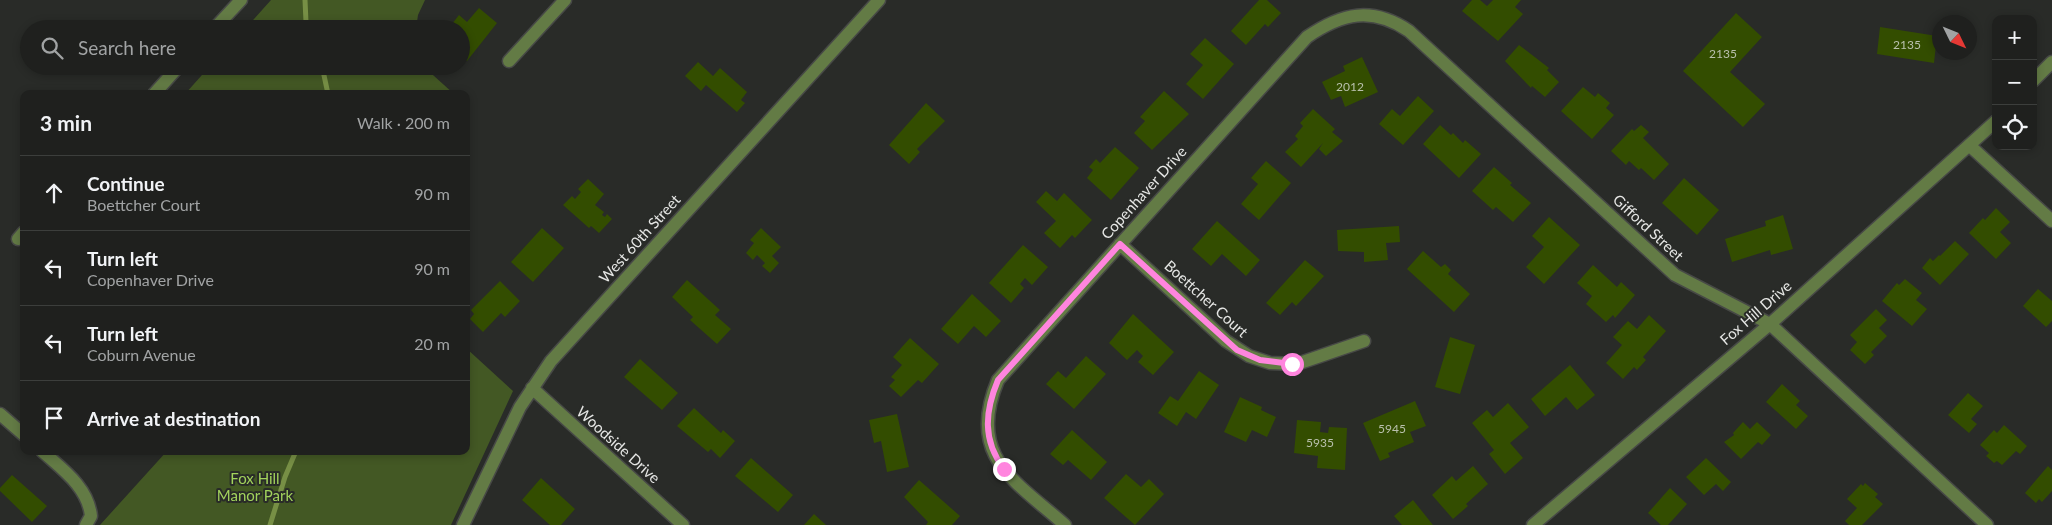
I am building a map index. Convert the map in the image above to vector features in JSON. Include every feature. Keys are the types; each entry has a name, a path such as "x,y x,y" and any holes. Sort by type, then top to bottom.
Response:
{"street":[{"path":"222,20 241,0"},
{"path":"509,61 565,0"},
{"name":"West 60th Street","path":"463,525 512,422 551,361 879,0"},
{"name":"Copenhaver Drive","path":"1065,525 1004,469 993,451 986,423 990,396 998,380 1307,37 1337,19 1358,15"},
{"name":"Gifford Street","path":"1358,15 1384,18 1409,31 1675,275 1770,324 1987,525"},
{"path":"2037,77 2052,62"},
{"path":"158,90 171,75"},
{"name":"Fox Hill Drive","path":"1535,525 1770,324 1992,125"},
{"path":"1969,145 2052,221"},
{"name":"Boettcher Court","path":"1120,244 1226,341 1249,356 1270,363 1297,364 1364,342"},
{"name":"Woodside Drive","path":"532,388 683,525"},
{"path":"0,414 20,432"},
{"path":"46,455 68,475 86,496 89,520"}],"green space":[{"path":"271,0 425,0 417,20 253,20"},
{"path":"202,75 433,75 450,90 189,90"},
{"name":"Fox Hill Manor Park","path":"470,352 513,391 451,525 100,525 163,455 470,455"}],"building":[{"path":"1259,0 1267,0 1281,13 1268,27 1265,24 1246,45 1231,31"},
{"path":"1472,0 1480,0 1487,6 1493,0 1521,0 1515,7 1523,14 1498,41 1462,11"},
{"path":"479,8 497,23 470,57 470,20"},
{"path":"1736,13 1762,37 1730,72 1765,104 1743,127 1683,71"},
{"path":"459,15 465,20 455,20"},
{"path":"1880,27 1932,35 1932,60 1934,60 1934,63 1877,54"},
{"path":"1205,38 1234,64 1203,99 1186,84 1203,65 1190,54"},
{"path":"1519,45 1549,68 1547,70 1559,82 1545,97 1532,86 1531,88 1505,61"},
{"path":"1362,57 1378,92 1345,107 1341,96 1331,100 1322,82 1345,71 1343,66"},
{"path":"698,62 713,76 720,68 747,92 741,100 745,103 737,112 706,85 701,91 685,76"},
{"path":"1583,87 1595,97 1598,93 1610,103 1606,108 1614,115 1592,139 1561,111"},
{"path":"1164,91 1189,114 1152,150 1134,133 1145,121 1140,117"},
{"path":"1418,96 1434,111 1403,145 1379,124 1392,109 1400,116"},
{"path":"926,103 945,121 917,149 920,152 909,164 889,145"},
{"path":"1313,109 1335,129 1332,132 1343,141 1326,156 1319,149 1323,143 1301,167 1285,152 1298,139 1295,136 1303,126 1300,123"},
{"path":"1440,125 1451,135 1453,133 1463,143 1465,140 1481,154 1459,178 1423,144"},
{"path":"1641,125 1649,132 1643,138 1669,164 1654,180 1641,168 1639,170 1629,161 1626,165 1611,151 1632,129 1634,131"},
{"path":"1115,147 1139,168 1111,200 1087,178 1093,170 1089,167 1096,159 1100,163"},
{"path":"1266,161 1291,183 1259,220 1241,204 1258,184 1251,178"},
{"path":"1494,167 1512,183 1510,185 1531,203 1513,222 1496,207 1493,210 1472,191"},
{"path":"1684,178 1719,210 1697,235 1662,203"},
{"path":"588,179 604,194 595,205 604,212 602,215 605,217 607,214 612,219 599,233 591,226 589,228 563,205 572,196 575,199 581,192 578,189"},
{"path":"1046,191 1057,201 1064,193 1092,220 1075,238 1072,235 1060,248 1044,233 1056,221 1036,202"},
{"path":"1996,208 2010,222 2000,232 2011,243 1996,259 1969,233"},
{"path":"1783,215 1793,249 1771,255 1770,250 1732,262 1725,239 1766,226 1765,221"},
{"path":"1549,217 1580,245 1544,284 1526,267 1544,247 1532,236"},
{"path":"1217,221 1260,260 1246,276 1222,254 1211,266 1192,249"},
{"path":"1399,226 1400,242 1386,243 1388,260 1364,262 1364,252 1338,251 1337,230"},
{"path":"542,228 564,248 533,282 511,262"},
{"path":"761,228 781,247 772,256 779,263 770,273 762,266 765,263 757,255 753,260 746,253 754,243 750,240"},
{"path":"1955,241 1969,254 1940,285 1922,268 1930,258 1933,261"},
{"path":"1023,245 1048,267 1032,285 1025,278 1020,284 1024,288 1011,303 989,283"},
{"path":"1423,251 1441,267 1445,264 1451,270 1448,274 1470,294 1454,312 1407,269"},
{"path":"1305,260 1324,276 1296,306 1292,302 1280,315 1266,303"},
{"path":"1593,265 1617,287 1621,282 1635,295 1615,318 1613,315 1606,322 1586,304 1592,296 1577,283"},
{"path":"1905,279 1922,293 1916,300 1927,309 1912,326 1882,301 1897,283 1899,285"},
{"path":"687,280 720,310 715,315 731,329 717,344 690,320 693,317 672,297"},
{"path":"500,281 520,301 505,317 501,313 483,332 470,319 474,314 471,310"},
{"path":"2038,289 2052,301 2052,321 2046,327 2023,306"},
{"path":"972,294 1001,321 986,337 974,326 958,344 941,329"},
{"path":"1876,309 1887,320 1879,328 1887,336 1871,352 1874,355 1865,364 1850,350 1857,342 1850,335"},
{"path":"1133,314 1174,352 1153,375 1138,362 1143,356 1137,350 1127,360 1109,343"},
{"path":"1649,315 1666,331 1643,357 1646,360 1637,370 1634,367 1623,379 1606,363 1622,345 1613,337 1628,321 1637,329"},
{"path":"1450,337 1475,345 1460,394 1435,387"},
{"path":"910,338 939,364 922,383 918,380 901,397 889,386 895,380 891,377 902,365 893,357"},
{"path":"1086,356 1106,374 1074,409 1046,384 1058,371 1066,378"},
{"path":"640,359 678,393 662,410 624,377"},
{"path":"1570,365 1595,395 1577,410 1566,397 1545,416 1531,399"},
{"path":"1199,371 1219,385 1196,419 1186,412 1177,426 1158,413 1170,396 1178,401"},
{"path":"1782,384 1800,401 1796,405 1808,416 1796,429 1766,402"},
{"path":"1968,393 1983,406 1971,419 1977,424 1969,433 1948,415"},
{"path":"1240,397 1262,407 1261,410 1276,417 1267,437 1252,430 1246,442 1224,432"},
{"path":"1415,401 1426,426 1410,432 1414,442 1388,453 1390,457 1380,461 1363,423"},
{"path":"1508,403 1529,427 1510,443 1523,458 1505,474 1489,454 1494,450 1472,423 1487,410 1493,417"},
{"path":"694,408 721,433 723,430 735,441 720,458 711,449 708,452 677,426"},
{"path":"897,414 909,467 887,472 881,441 874,443 869,420"},
{"path":"1297,420 1321,422 1320,432 1328,433 1329,427 1347,428 1345,470 1317,468 1318,456 1294,453"},
{"path":"1743,422 1750,429 1757,422 1771,435 1762,445 1758,442 1741,459 1724,442 1734,435 1733,433"},
{"path":"2004,425 2027,446 2020,454 2016,451 2002,465 1997,461 1994,463 1986,456 1989,453 1980,445 1994,430 1997,433"},
{"path":"1072,430 1107,462 1091,480 1068,460 1063,465 1050,454"},
{"path":"751,458 793,495 778,512 735,476"},
{"path":"1706,458 1731,482 1723,491 1716,484 1704,495 1686,477"},
{"path":"1473,466 1488,484 1453,519 1432,495 1452,476 1456,481"},
{"path":"2048,466 2052,470 2052,491 2042,502 2039,499 2036,503 2025,493"},
{"path":"1126,474 1141,487 1149,479 1164,494 1135,525 1104,498"},
{"path":"12,475 47,506 32,522 0,491 0,488"},
{"path":"541,478 575,509 561,525 550,525 522,500"},
{"path":"919,480 960,516 952,525 926,525 928,522 904,497"},
{"path":"1865,483 1878,494 1875,497 1883,504 1862,525 1849,525 1845,521 1857,508 1847,499 1861,484 1863,486"},
{"path":"1670,488 1687,504 1668,525 1661,525 1648,513"},
{"path":"1413,500 1433,525 1402,525 1394,516"},
{"path":"814,514 826,525 804,525"}],"waterway":[{"path":"305,0 306,20"},
{"path":"324,75 327,90"},
{"path":"270,525 285,477 294,455"}],"route":[{"path":"1004,469 993,451 986,423 990,396 998,380 1120,244 1237,350 1270,363 1292,364"}]}
